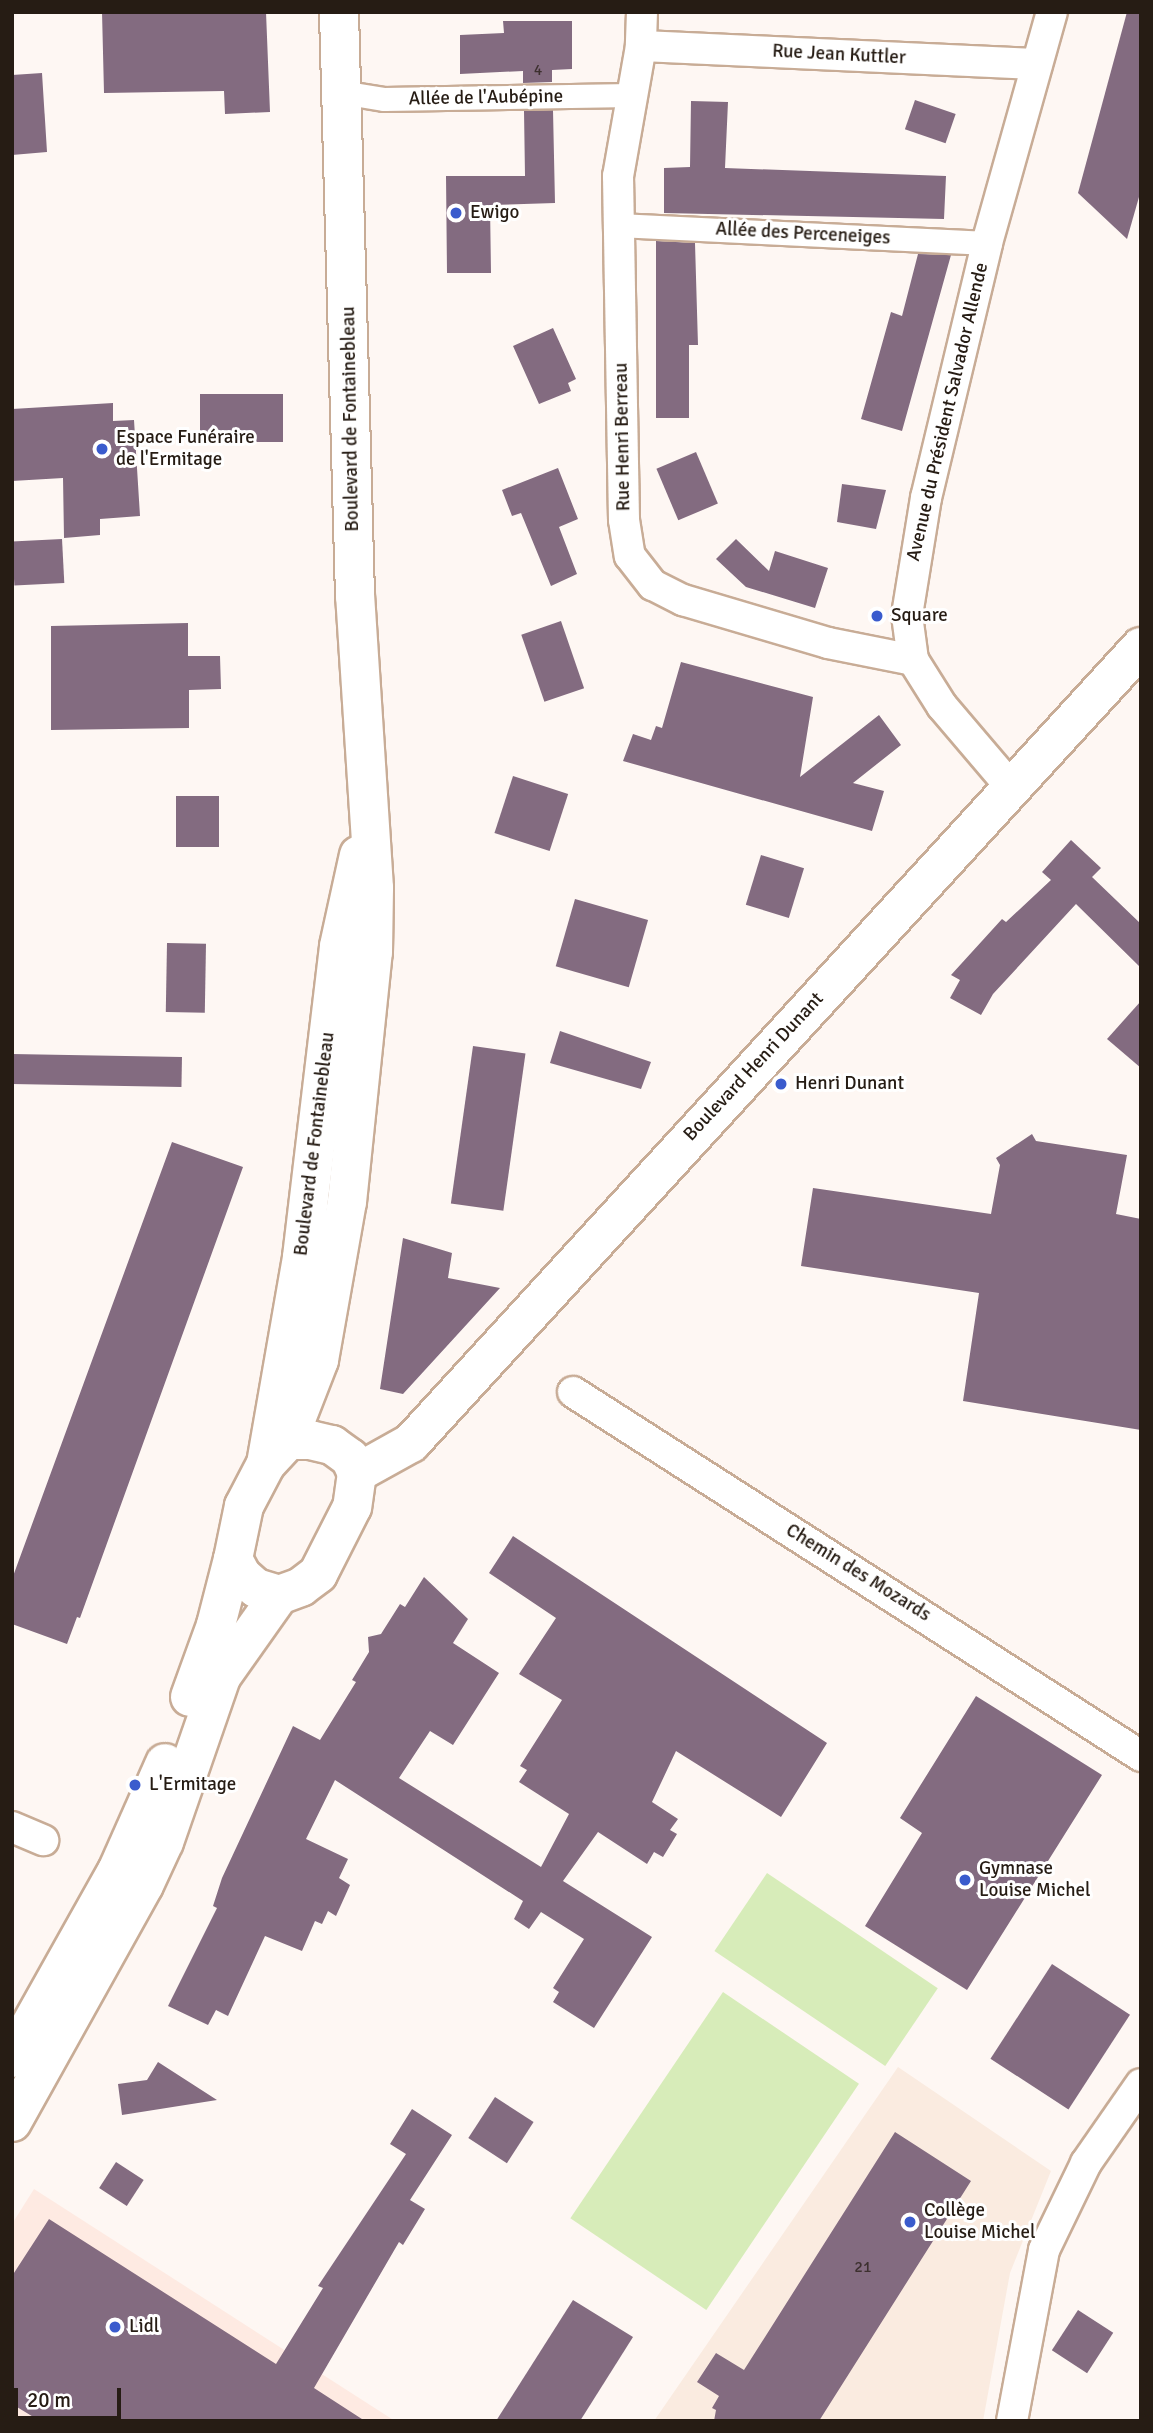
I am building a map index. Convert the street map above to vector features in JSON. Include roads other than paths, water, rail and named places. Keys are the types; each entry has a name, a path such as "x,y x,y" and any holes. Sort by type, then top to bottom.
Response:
{"main road":[{"name":"Boulevard de Fontainebleau","path":"277,1452 339,946 366,826 339,12"},
{"name":"Boulevard Henri Dunant","path":"358,1473 411,1443 1141,647"},
{"path":"12,2058 137,1831 216,1625 244,1506 277,1452 332,1446 350,1458 358,1473 352,1507 318,1574 301,1587 279,1595 221,1677 159,1853 115,1941 12,2122"},
{"path":"233,1559 242,1576 256,1588 279,1595"}],"street":[{"name":"Rue Henri Berreau","path":"642,12 641,46 618,176 624,520 630,556 653,585 682,600 828,643 912,660"},
{"name":"Avenue du Président Salvador Allende","path":"1012,787 942,706 912,660 907,615 913,560 987,243 1052,12"},
{"name":"Rue Jean Kuttler","path":"641,46 1037,64"},
{"name":"Allée de l'Aubépine","path":"341,92 384,99 632,95"},
{"name":"Allée des Perceneiges","path":"619,225 987,243"},
{"name":"Chemin des Mozards","path":"573,1392 1141,1756"},
{"path":"12,1827 43,1840"},
{"path":"1012,2421 1044,2250 1086,2163 1141,2084"}],"place":[{"name":"Ewigo","path":"456,213"},
{"name":"Espace Funéraire de l'Ermitage","path":"102,449"},
{"name":"Square","path":"877,616"},
{"name":"Henri Dunant","path":"781,1084"},
{"name":"L'Ermitage","path":"135,1785"},
{"name":"Gymnase Louise Michel","path":"965,1880"},
{"name":"Collège Louise Michel","path":"910,2222"},
{"name":"Lidl","path":"115,2327"}]}
